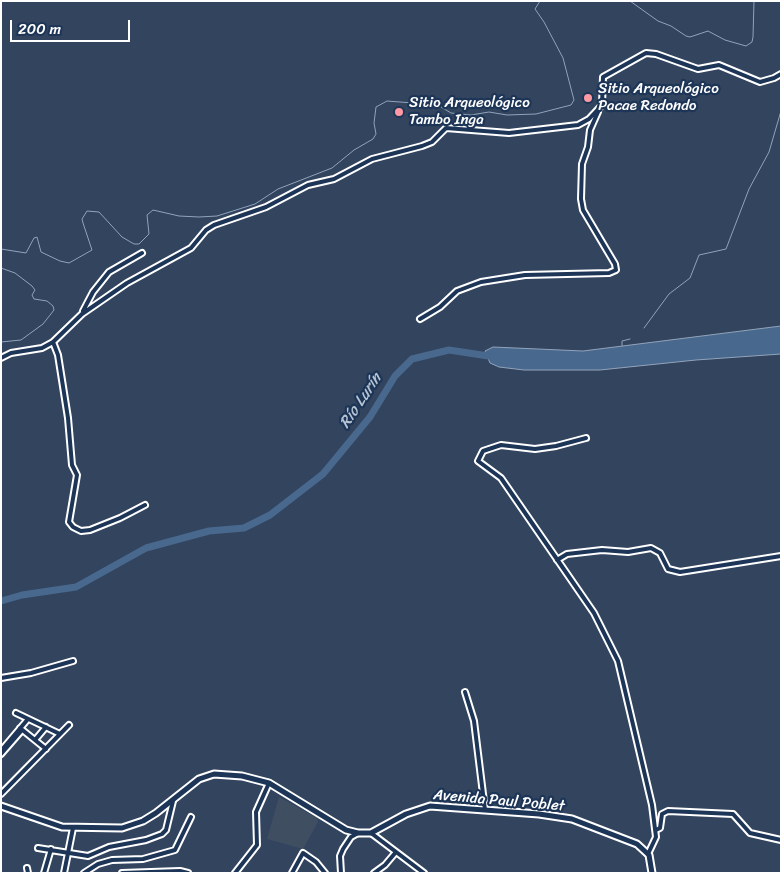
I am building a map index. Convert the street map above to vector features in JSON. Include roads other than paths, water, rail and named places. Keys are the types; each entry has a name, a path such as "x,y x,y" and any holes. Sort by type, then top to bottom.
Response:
{"main road":[{"name":"Avenida Paul Poblet","path":"1,806 45,823 73,828 110,829 134,825 156,813 199,779 214,774 252,777 269,783 346,830 358,833 371,833 425,807 485,810 539,814 572,819 632,841 648,854"},
{"path":"648,854 652,873"}],"street":[{"path":"420,319 440,308 457,290 481,282 525,275 609,273 616,270 615,264 583,210 581,199 582,164 588,147 590,130 602,105 604,95 601,85 603,77 646,53 656,54 698,69 719,65 760,82 781,74"},
{"path":"1,358 11,353 42,348 54,342 82,314 127,283 191,248 206,230 214,225 266,207 308,186 334,179 372,158 427,144 446,128 509,133 536,131 578,125 598,112"},
{"path":"82,314 93,292 109,272 142,253"},
{"path":"54,342 58,355 59,371 68,418 72,465 77,475 69,522 73,528 90,530 120,518 146,504"},
{"path":"586,438 563,445 535,448 501,445 483,451 478,461 501,478 594,613 618,661 633,720 656,830 655,842 648,854"},
{"path":"557,560 567,554 602,550 628,552 652,548 660,552 668,569 680,572 781,556"},
{"path":"1,678 31,673 73,661"},
{"path":"465,692 474,722 485,810"},
{"path":"16,712 60,734"},
{"path":"1,753 28,718"},
{"path":"1,794 69,725"},
{"path":"35,740 46,727"},
{"path":"21,729 46,749"},
{"path":"235,873 257,845 256,812 269,783"},
{"path":"38,848 88,856 109,847 134,844 162,834 166,830 173,798"},
{"path":"656,830 660,828 662,814 668,811 732,814 750,833 781,840"},
{"path":"84,873 105,862 126,858 144,859 175,850 190,817"},
{"path":"64,873 73,828"},
{"path":"341,873 340,856 351,837 358,833"},
{"path":"371,833 424,873"},
{"path":"44,873 51,850"},
{"path":"374,873 385,865 396,852"},
{"path":"292,873 303,853 316,862 325,873"},
{"path":"122,873 180,871 188,873"}],"water":[{"path":"781,326 781,354 696,360 600,370 524,370 499,367 490,363 485,351 493,347 583,351"}],"waterway":[{"path":"1,249 26,253 34,238 37,237 41,252 69,263 92,250 82,219 87,211 99,212 122,237 134,244 139,244 149,234 147,215 153,210 179,216 217,216 255,204 278,189 332,168 354,150 373,139 376,134 374,123 376,107 387,101 413,103 426,98 451,113 471,115 489,112 507,115 536,114 571,105 574,100 563,58 535,9 540,1"},
{"path":"630,1 658,21 671,26 686,36 690,37 708,31 725,40 746,46 752,42 753,37 754,1"},
{"path":"644,328 669,294 690,278 699,255 726,249 749,189 769,152 781,111"},
{"path":"1,268 15,273 32,286 35,290 32,295 34,299 47,301 53,306 54,310 43,324 21,340 1,342"},
{"path":"622,346 622,341 630,339"},
{"name":"Río Lurín","path":"1,601 22,595 76,587 146,548 209,531 244,528 270,515 323,474 370,417 395,376 412,359 449,350 495,357"}],"place":[{"name":"Sitio Arqueológico Pacae Redondo","path":"588,98"},
{"name":"Sitio Arqueológico Tambo Inga","path":"399,112"}]}
